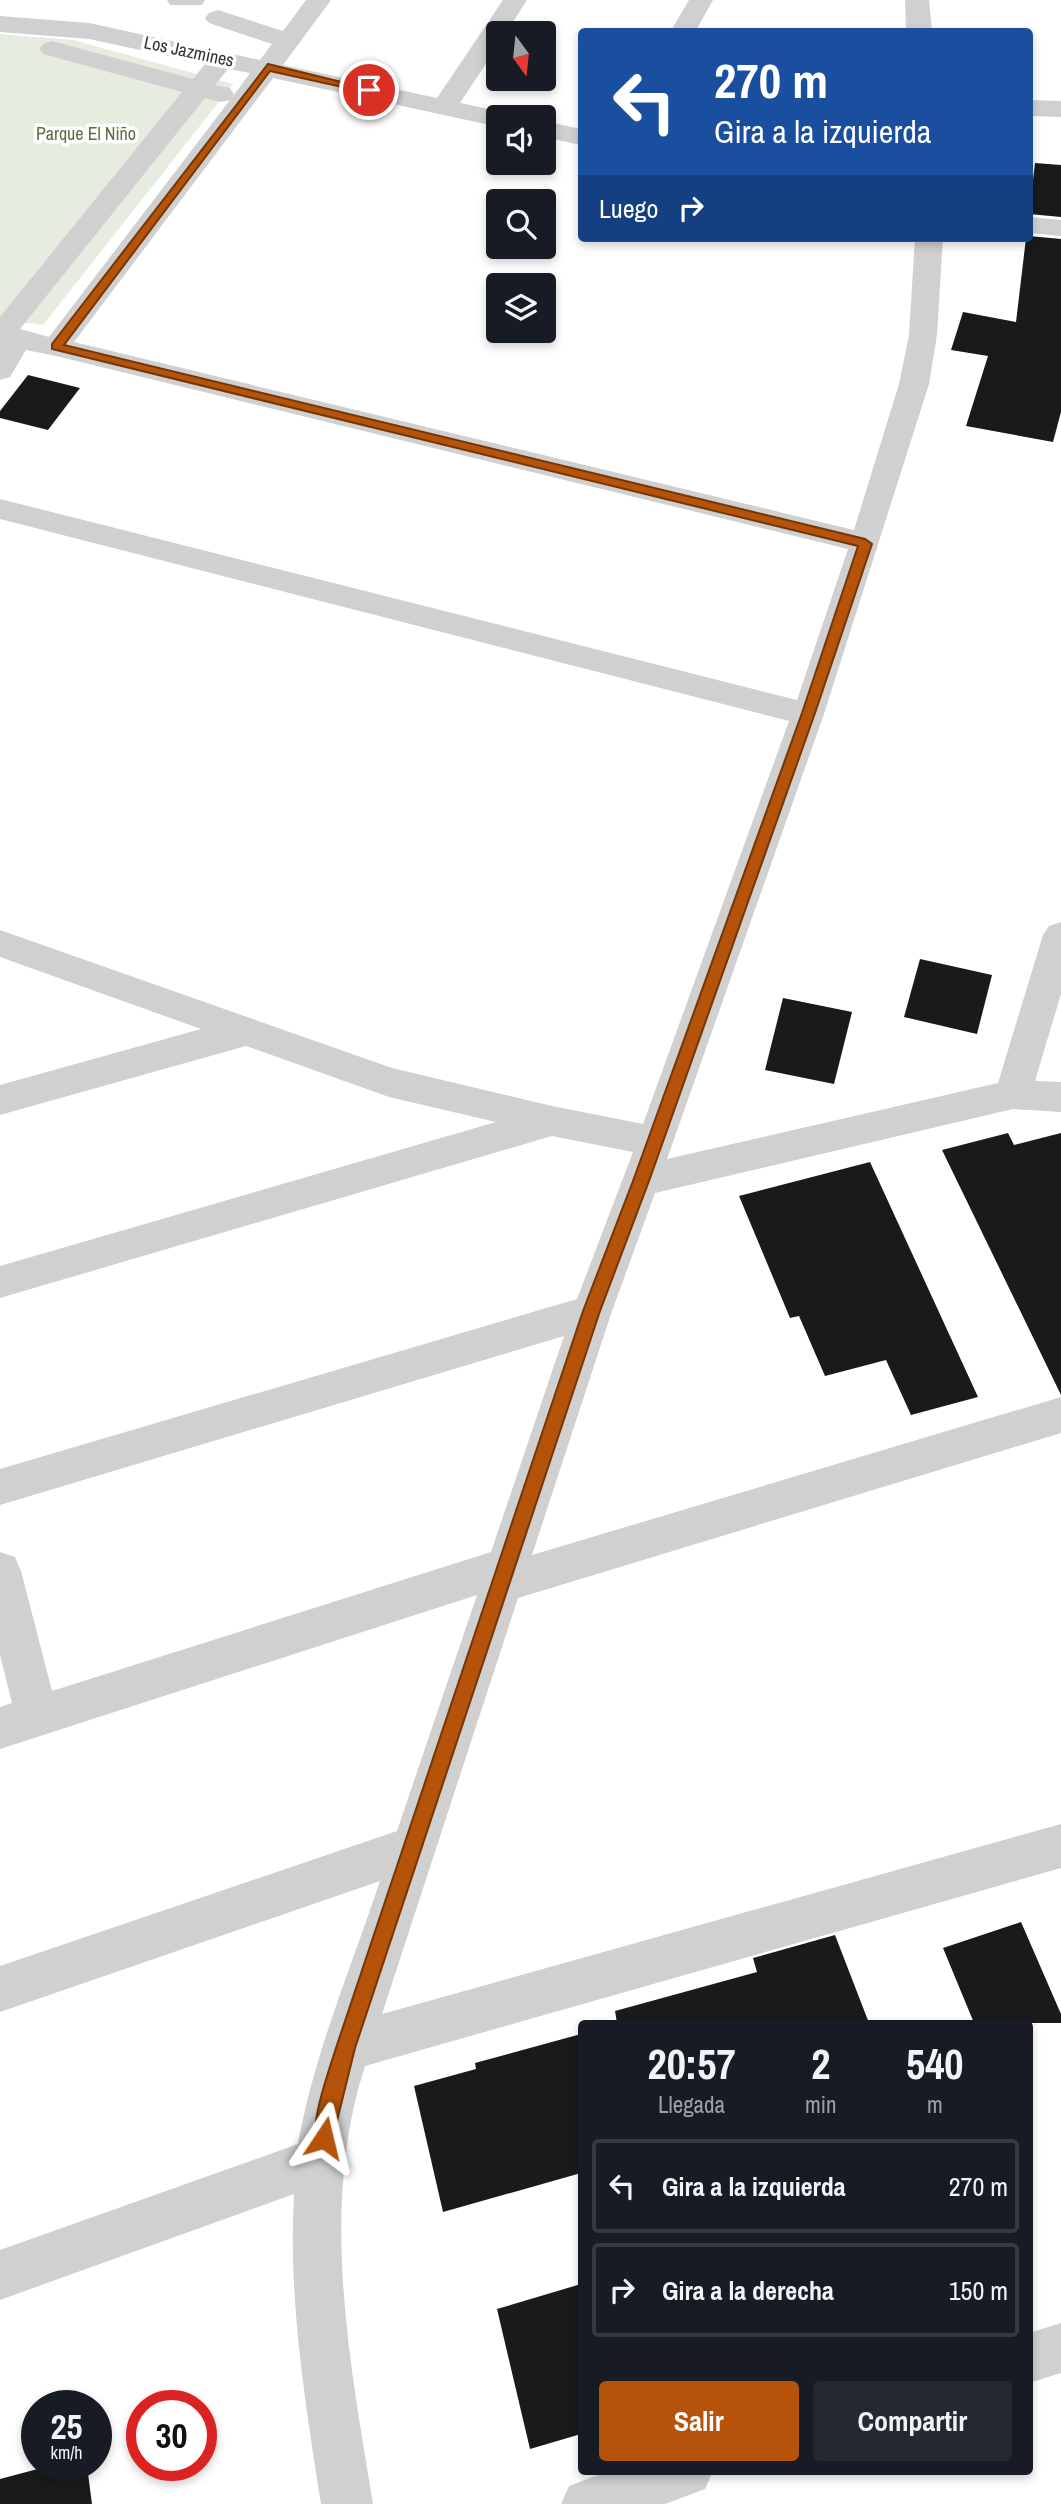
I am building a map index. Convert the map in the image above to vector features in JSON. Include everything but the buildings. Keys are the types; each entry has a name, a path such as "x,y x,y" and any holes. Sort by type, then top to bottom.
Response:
{"street":[{"path":"180,0 193,0"},
{"path":"56,346 319,0"},
{"path":"444,107 515,0"},
{"path":"684,28 701,0"},
{"path":"913,1 918,28"},
{"path":"222,6 288,40"},
{"name":"Los Jazmines","path":"0,24 89,31 268,67 486,116"},
{"path":"0,44 66,51 243,100"},
{"path":"0,371 12,305 223,58"},
{"path":"1033,108 1061,109"},
{"path":"556,132 578,136"},
{"path":"1033,225 1061,228"},
{"path":"347,2504 322,2317 317,2230 320,2160 332,2094 345,2048 592,1311 808,713 865,544 914,384 923,335 929,242"},
{"path":"12,305 81,314"},
{"path":"6,337 56,346 865,544"},
{"path":"0,509 808,713"},
{"path":"1013,1094 1061,935"},
{"path":"0,943 388,1082 552,1121 655,1141"},
{"path":"0,1100 247,1031"},
{"path":"641,1181 1013,1094 1061,1097"},
{"path":"0,1282 552,1121"},
{"path":"0,1487 592,1311"},
{"path":"0,1571 19,1722 503,1575 1061,1415"},
{"path":"345,2048 1061,1846"},
{"path":"0,1989 412,1848"},
{"path":"0,2275 320,2160"},
{"path":"1033,2357 1061,2348"},
{"path":"587,2504 675,2475"}],"green space":[{"name":"Parque El Niño","path":"0,34 73,40 233,84 43,325 0,319"}],"route":[{"path":"324,2138 332,2094 345,2048 592,1311 808,713 865,544 56,346 268,67 369,90"}]}
